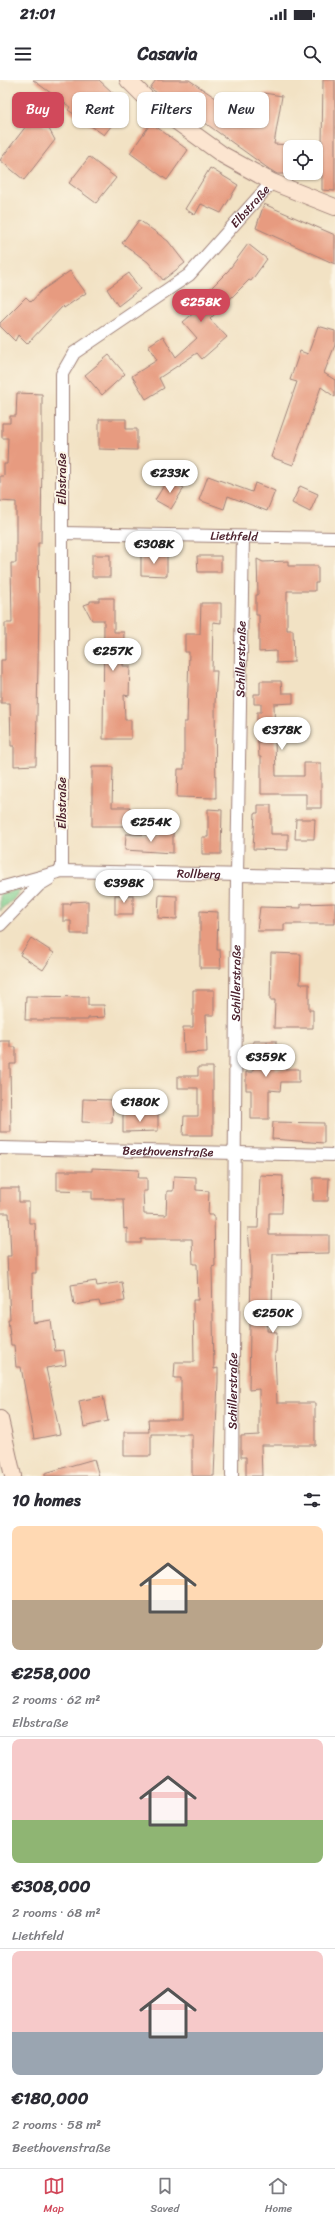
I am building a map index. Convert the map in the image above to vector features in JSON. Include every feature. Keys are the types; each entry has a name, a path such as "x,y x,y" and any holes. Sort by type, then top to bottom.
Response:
{"street":[{"path":"128,80 152,103 223,155 272,182 335,207"},
{"name":"Elbstraße","path":"62,871 62,374 74,353 189,275 272,182"},
{"name":"Liethfeld","path":"62,533 335,538"},
{"name":"Schillerstraße","path":"232,1476 237,875 243,537"},
{"path":"0,888 62,871"},
{"path":"0,925 39,885 62,871"},
{"name":"Rollberg","path":"62,871 335,877"},
{"name":"Beethovenstraße","path":"0,1148 335,1155"},
{"path":"0,1419 13,1476"}],"green space":[{"path":"21,888 16,897 0,911 0,894"}],"building":[{"path":"33,80 99,80 112,92 72,92 72,113 68,110 70,107 64,103 64,92 49,92"},
{"path":"156,80 189,80 214,97 214,128 269,128 269,94 282,96 274,144 283,145 283,174 277,174 269,169 206,124 206,92 156,92 150,88"},
{"path":"323,80 335,80 335,191 322,190"},
{"path":"25,128 48,128 55,140 24,180 0,160"},
{"path":"94,128 110,128 104,135"},
{"path":"148,128 158,128 188,150 167,180 130,153"},
{"path":"89,157 116,178 96,203 69,183"},
{"path":"210,168 238,185 221,213 201,204 195,215 185,209"},
{"path":"264,204 335,235 335,264 256,228"},
{"path":"139,220 168,241 185,263 163,280 148,262 122,243"},
{"path":"248,244 267,259 251,281 249,280 210,319 227,337 202,359 197,353 159,378 164,388 146,399 132,376 157,360 148,346 163,336 176,357 197,338 183,322 208,301 203,296 228,271"},
{"path":"70,271 86,293 64,308 63,306 27,344 18,335 15,341 0,326 0,323 26,297 31,302 41,291"},
{"path":"129,273 140,289 118,306 107,289"},
{"path":"318,326 335,331 335,345 324,373 335,380 335,397 321,387 293,465 271,457 297,382 290,380 300,351 308,354"},
{"path":"109,355 125,374 102,395 85,375"},
{"path":"17,393 42,394 42,452 41,543 38,543 39,614 36,765 14,766 14,746 11,746 10,703 1,703 1,660 5,660 5,623 12,623 11,563 16,563 16,502 0,501 0,476 4,476 4,464 7,464 8,438 2,438 2,423 10,423 10,416 16,416"},
{"path":"99,419 126,419 126,429 137,429 137,450 99,449"},
{"path":"208,476 252,492 255,483 275,491 267,511 228,496 224,509 199,500"},
{"path":"168,479 184,488 171,509 155,500"},
{"path":"300,486 318,494 310,512 292,503"},
{"path":"141,554 167,554 167,576 141,575"},
{"path":"92,555 110,555 110,577 92,577"},
{"path":"197,556 221,556 221,572 198,572"},
{"path":"257,559 263,562 288,561 288,566 318,566 318,583 315,583 315,591 287,591 287,630 293,630 294,662 276,663 276,651 259,652 259,615 256,615 256,595 258,595"},
{"path":"99,598 114,598 114,632 124,632 123,666 130,666 129,696 124,695 125,720 131,720 131,739 103,739 104,620 92,620 84,605 90,603 90,601 99,601"},
{"path":"201,603 221,603 221,623 213,622 212,671 217,671 215,703 216,798 177,797 178,769 184,769 184,722 187,722 189,652 185,652 185,634 200,634"},
{"path":"260,681 281,681 282,693 293,693 293,703 274,704 276,776 304,776 304,763 321,763 321,808 306,808 306,794 261,794 261,757 259,757 257,712 261,712 261,704 254,704 254,694 260,694"},
{"path":"92,767 113,767 112,807 130,807 130,826 92,826"},
{"path":"258,805 271,805 271,834 288,834 288,850 253,849 255,813 258,813"},
{"path":"208,809 222,810 221,854 202,854 202,837 208,837"},
{"path":"296,819 315,819 314,839 295,839"},
{"path":"158,832 173,832 173,853 125,850 126,834 158,835"},
{"path":"115,895 133,895 133,914 115,914"},
{"path":"159,895 177,896 177,919 158,918"},
{"path":"88,901 88,934 71,934 71,921 63,921 63,904"},
{"path":"335,903 335,924 284,924 284,931 257,931 260,907 301,908 301,904"},
{"path":"200,911 218,912 217,950 220,950 221,968 200,968"},
{"path":"31,938 54,953 43,970 20,955"},
{"path":"271,953 301,954 300,984 309,984 309,1010 313,1010 313,1028 274,1028 275,1000 270,1000"},
{"path":"193,990 214,990 214,1015 206,1015 207,1052 184,1053 183,1027 193,1027"},
{"path":"26,996 88,997 88,1005 104,1005 105,1017 88,1018 88,1020 25,1020"},
{"path":"0,1041 10,1041 10,1047 16,1047 16,1064 10,1064 11,1132 0,1132"},
{"path":"253,1041 276,1041 276,1069 299,1069 299,1082 281,1082 280,1091 269,1090 269,1119 251,1119 251,1090 246,1090 246,1072 253,1072"},
{"path":"198,1067 213,1067 213,1135 183,1135 184,1116 198,1116 198,1088 178,1088 178,1076 198,1076"},
{"path":"83,1099 113,1100 112,1123 82,1122"},
{"path":"123,1114 158,1114 158,1131 123,1132"},
{"path":"273,1122 324,1123 324,1143 272,1139"},
{"path":"92,1168 139,1170 138,1178 147,1178 147,1191 143,1191 144,1214 166,1215 167,1191 173,1191 174,1176 196,1177 196,1190 209,1191 208,1215 214,1215 215,1266 212,1267 214,1369 218,1368 214,1476 192,1476 192,1434 151,1434 151,1456 124,1456 124,1432 149,1432 148,1419 181,1419 181,1378 174,1378 175,1362 194,1362 193,1300 198,1300 197,1264 193,1264 192,1239 141,1239 141,1243 127,1243 127,1228 124,1229 123,1199 92,1199 92,1191 57,1190 57,1171 92,1171"},
{"path":"260,1175 283,1176 282,1213 269,1213 269,1235 329,1235 329,1253 273,1254 272,1308 268,1308 267,1331 277,1332 275,1352 277,1403 315,1403 315,1445 261,1445 262,1476 246,1476 246,1457 241,1457 241,1436 259,1435 259,1389 249,1390 251,1267 248,1228 258,1228"},
{"path":"313,1178 329,1178 328,1201 313,1201"},
{"path":"0,1188 19,1188 19,1202 29,1202 29,1223 35,1223 36,1241 36,1273 32,1273 33,1323 51,1320 55,1351 64,1350 66,1365 46,1368 60,1434 34,1439 21,1367 16,1367 14,1345 11,1345 8,1319 10,1319 7,1256 11,1256 9,1213 0,1213"},
{"path":"96,1281 97,1286 122,1282 125,1301 100,1305 99,1301 74,1305 71,1285"},
{"path":"103,1396 108,1421 84,1427 79,1401"},
{"path":"94,1459 99,1476 45,1476 45,1473"}]}
